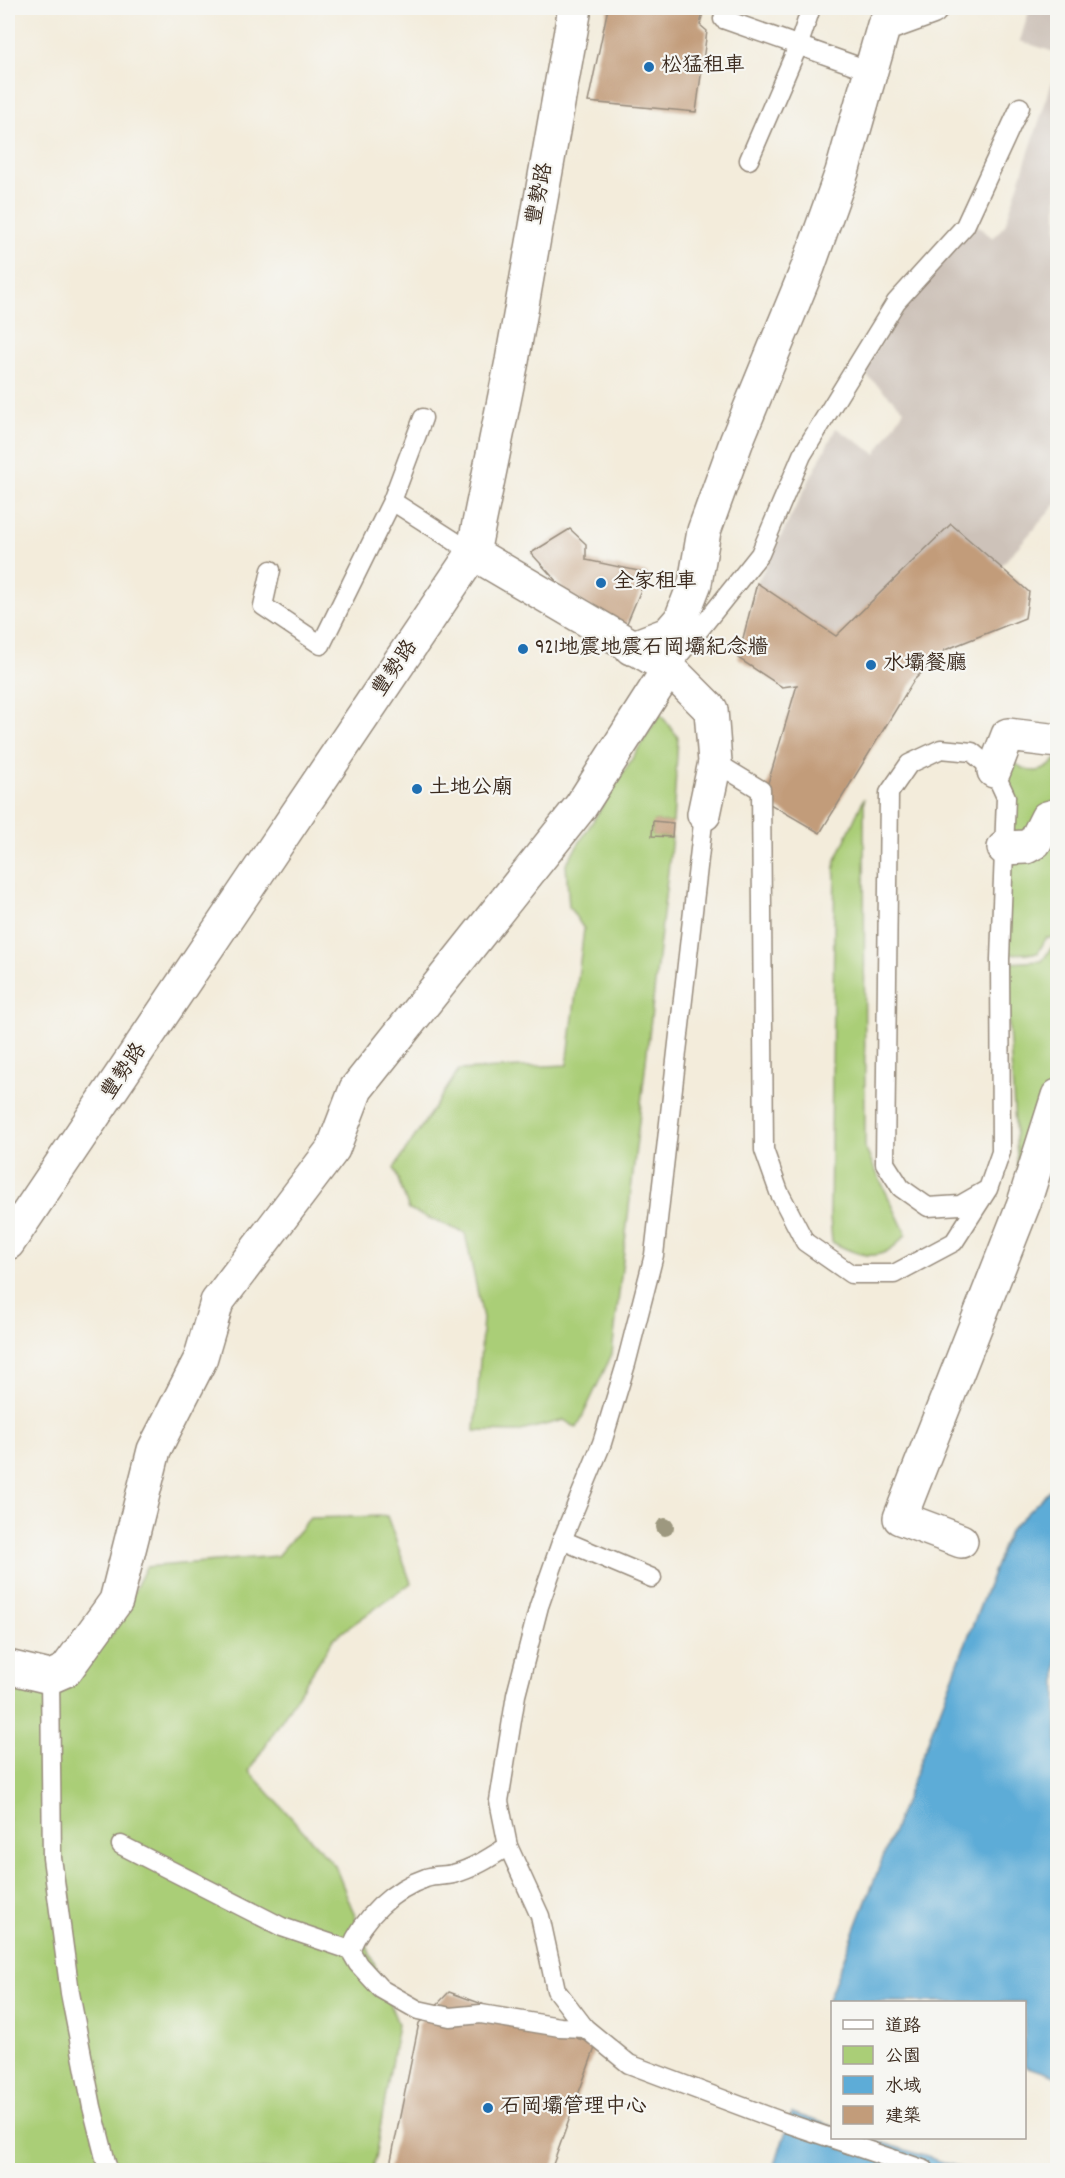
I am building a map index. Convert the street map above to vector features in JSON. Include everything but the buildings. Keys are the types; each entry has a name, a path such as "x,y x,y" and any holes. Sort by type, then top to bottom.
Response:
{"street":[{"name":"豐勢路","path":"8,1244 473,553 502,418 575,8"},
{"path":"631,648 668,634 681,619 695,583 704,531 736,440 808,267 842,172 884,25 932,8"},
{"path":"473,553 631,648 669,668 711,710 715,762 704,814"},
{"path":"8,1667 50,1677 66,1670 116,1601 154,1450 201,1360 217,1302 333,1149 356,1089 581,806 669,668"},
{"path":"994,771 1008,735 1058,741"},
{"path":"1004,848 1026,847 1035,842 1047,818 1058,815"},
{"path":"961,1541 900,1518 1024,1203 1058,1096"}],"lane":[{"path":"727,8 723,19 871,71"},
{"path":"749,160 799,45 811,8"},
{"path":"669,668 760,554 802,455 896,302 965,226 1020,107"},
{"path":"272,570 263,606 321,645 392,501 423,418"},
{"path":"392,501 473,553"},
{"path":"715,762 761,790 764,1150 779,1192 805,1242 850,1274 894,1274 954,1242 988,1189 1001,1152 1000,959 1006,797 994,771 972,752 941,749 909,764 889,793 885,1163 901,1188 928,1207 960,1205 988,1189"},
{"path":"704,814 654,1255 626,1364 602,1443 562,1540 539,1606 516,1695 499,1801 508,1846 540,1916 556,1990 585,2028 630,2064 831,2138"},
{"path":"562,1540 652,1578"},
{"path":"50,1677 52,1858 70,1993 92,2107 108,2170"},
{"path":"121,1845 282,1927 350,1950 358,1964 381,1989 418,2010 450,2017 481,2014 560,2027 585,2028"},
{"path":"350,1950 357,1935 394,1893 427,1878 454,1874 474,1866 508,1846"},
{"path":"834,2139 925,2170"}],"shaded area":[{"path":"1030,8 1057,8 1057,53 1020,41"},
{"path":"1057,67 1057,503 1000,567 951,524 836,636 757,583 836,428 876,454 904,410 862,371 913,295 971,221 993,238 1005,225"}],"green space":[{"path":"660,714 678,737 673,823 654,821 652,835 672,837 612,1354 577,1428 564,1420 517,1432 475,1431 483,1318 465,1233 409,1210 394,1168 459,1070 567,1065 584,929 569,907 566,864"},
{"path":"1057,758 1057,808 1009,841 1002,771 1015,763 1026,770 1042,770"},
{"path":"864,798 865,1148 906,1234 889,1250 872,1255 853,1252 832,1242 830,1217 835,862"},
{"path":"1057,820 1057,938 1046,938 1038,953 1004,954 1008,853"},
{"path":"1052,947 1057,947 1057,1073 1019,1189 1005,963 1042,961"},
{"path":"387,1516 411,1583 334,1638 249,1771 335,1866 398,2024 373,2170 8,2170 8,1688 16,1690 66,1682 113,1633 146,1567 277,1556 310,1518"}],"water":[{"path":"1057,1483 1057,2077 1026,2066 1026,2001 827,2002 1009,1531"},
{"path":"792,2113 831,2126 831,2139 871,2139 968,2170 773,2170"}],"place":[{"name":"松猛租車","path":"649,67"},
{"name":"全家租車","path":"601,583"},
{"name":"921地震地震石岡壩紀念牆","path":"523,649"},
{"name":"水壩餐廳","path":"871,665"},
{"name":"土地公廟","path":"417,789"},
{"name":"石岡壩管理中心","path":"488,2108"}]}
